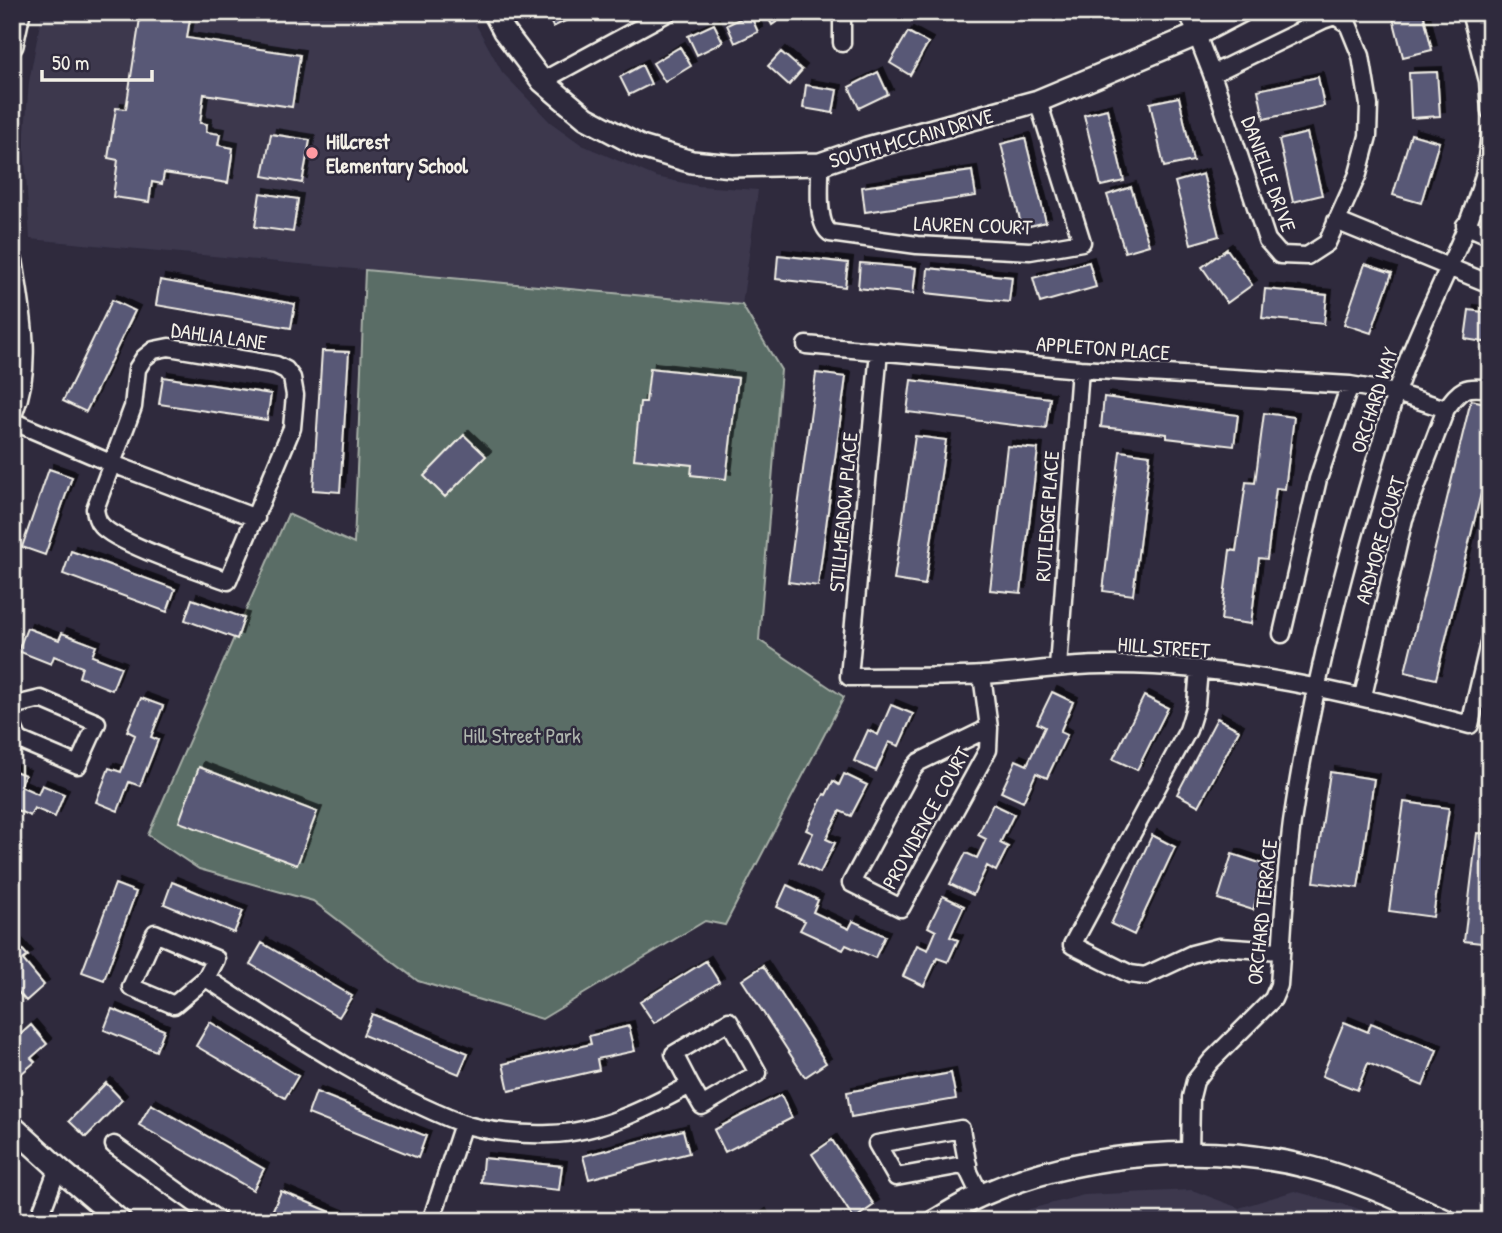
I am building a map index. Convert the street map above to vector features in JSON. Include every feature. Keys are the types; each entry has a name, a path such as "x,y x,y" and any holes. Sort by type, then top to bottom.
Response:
{"street":[{"path":"12,45 19,12"},
{"name":"SOUTH MCCAIN DRIVE","path":"494,12 504,31 542,81 586,118 641,147 692,162 733,166 820,164 867,148 1038,102 1196,35 1240,12"},
{"path":"542,81 669,12"},
{"path":"842,12 842,43"},
{"name":"DANIELLE DRIVE","path":"1188,12 1267,240 1280,255 1307,256 1327,243 1357,174 1368,136 1369,105 1361,55 1348,24 1335,16 1323,20 1212,75"},
{"path":"1470,12 1489,81 1490,111"},
{"name":"LAUREN COURT","path":"820,164 821,219 825,231 830,233 917,246 1004,251 1030,251 1082,242 1038,102"},
{"name":"ORCHARD WAY","path":"1317,687 1356,526 1396,393 1484,174 1490,134"},
{"path":"1336,221 1490,284"},
{"path":"1465,225 1490,236"},
{"path":"12,263 21,324 22,352 17,400 12,411"},
{"name":"APPLETON PLACE","path":"806,345 1080,369 1350,384 1396,393"},
{"name":"DAHLIA LANE","path":"183,348 276,365 292,377 295,395 292,428 256,518 228,581 132,544 99,523 95,509 133,407 138,369 144,358 154,350 183,348"},
{"name":"STILLMEADOW PLACE","path":"849,677 879,351"},
{"name":"RUTLEDGE PLACE","path":"1058,667 1080,369"},
{"path":"1282,634 1318,479 1350,384"},
{"path":"1396,393 1446,409 1458,391 1474,386 1490,389"},
{"name":"ARDMORE COURT","path":"1363,696 1404,519 1446,409"},
{"path":"12,421 113,464 256,518"},
{"name":"HILL STREET","path":"849,677 982,676 1105,664 1199,669 1363,696 1470,725 1490,639"},
{"path":"1199,669 1196,704 1188,730 1072,945 1130,974 1145,976 1192,954 1219,947 1281,951"},
{"name":"PROVIDENCE COURT","path":"982,676 989,728 988,750 901,908 851,883 919,762 989,728"},
{"name":"ORCHARD TERRACE","path":"1190,1154 1191,1097 1195,1081 1210,1061 1273,999 1279,985 1292,823 1317,687"},
{"path":"12,706 41,699 97,723 79,765 19,740 12,724"},
{"path":"155,933 216,959 206,978 174,1005 131,987 155,933"},
{"path":"206,978 339,1063 463,1124 510,1133 553,1135 600,1125 640,1112 690,1085"},
{"path":"729,1021 758,1073 702,1106 690,1085 674,1054 729,1021"},
{"path":"431,1221 463,1124"},
{"path":"12,1126 120,1221"},
{"path":"968,1164 896,1177 877,1144 961,1129 968,1164 980,1195"},
{"path":"114,1145 219,1221"},
{"path":"935,1221 980,1195 1048,1172 1102,1161 1190,1154 1266,1159 1309,1167 1353,1180 1446,1221"},
{"path":"38,1221 58,1168"}],"shaded area":[{"name":"Hillcrest Elementary School","path":"42,12 469,12 502,72 550,122 582,145 656,177 698,186 758,190 742,305 30,239 24,144 29,82"},
{"path":"1192,1190 1239,1208 1294,1191 1353,1207 1390,1221 1008,1221 1030,1209 1084,1195"}],"green space":[{"name":"Hill Street Park","path":"365,270 742,305 781,370 759,640 844,697 725,925 705,921 542,1019 418,981 313,901 199,869 148,835 288,514 354,544"}],"building":[{"path":"141,12 191,12 187,38 300,55 292,107 204,94 200,123 207,124 206,132 220,134 218,145 233,148 228,183 164,173 162,184 152,182 149,202 113,197 118,160 108,158 116,108 126,109"},
{"path":"276,12 307,12 306,17"},
{"path":"546,12 577,12 578,15 553,27"},
{"path":"765,12 791,12 772,25"},
{"path":"891,12 915,12 916,15 893,20"},
{"path":"1423,12 1432,50 1403,57 1392,14"},
{"path":"750,14 758,32 735,43 727,25"},
{"path":"714,24 723,42 697,55 688,36"},
{"path":"908,32 928,43 910,75 890,63"},
{"path":"680,47 691,66 665,82 653,63"},
{"path":"781,52 802,70 789,85 768,66"},
{"path":"642,65 651,84 629,95 620,77"},
{"path":"878,72 888,94 859,108 849,87"},
{"path":"1437,72 1440,116 1411,118 1409,73"},
{"path":"1318,77 1324,106 1264,119 1258,90"},
{"path":"806,85 837,90 833,113 803,108"},
{"path":"1179,97 1193,161 1164,167 1150,103"},
{"path":"1107,109 1124,181 1101,186 1084,115"},
{"path":"1307,133 1322,195 1293,202 1279,140"},
{"path":"271,134 310,140 302,183 263,176"},
{"path":"1411,134 1439,142 1421,203 1393,195"},
{"path":"1025,138 1046,222 1022,228 1001,144"},
{"path":"972,171 976,196 865,212 862,187"},
{"path":"1203,174 1219,236 1191,244 1175,182"},
{"path":"1131,187 1149,245 1125,252 1107,195"},
{"path":"260,193 298,199 293,232 255,227"},
{"path":"1227,249 1252,285 1227,303 1202,267"},
{"path":"778,255 848,263 845,287 776,279"},
{"path":"1089,262 1096,287 1040,303 1033,278"},
{"path":"860,263 916,268 913,294 858,288"},
{"path":"1365,264 1392,273 1371,333 1344,324"},
{"path":"928,268 1012,277 1009,302 926,293"},
{"path":"160,280 295,304 291,328 156,305"},
{"path":"1265,289 1327,295 1324,324 1262,318"},
{"path":"112,300 135,311 86,412 63,401"},
{"path":"1469,310 1490,313 1490,343 1465,339"},
{"path":"322,351 349,352 340,492 313,490"},
{"path":"650,368 738,378 726,479 691,475 692,465 634,459 640,402 646,402"},
{"path":"816,373 846,377 818,586 788,582"},
{"path":"163,377 271,394 267,420 159,404"},
{"path":"911,380 1050,398 1046,429 907,412"},
{"path":"1104,397 1238,415 1234,446 1167,438 1167,434 1101,427"},
{"path":"1471,400 1490,404 1490,456 1436,679 1405,672"},
{"path":"1264,413 1294,417 1285,489 1276,488 1267,559 1259,558 1251,624 1221,620 1230,550 1236,551 1246,482 1255,483"},
{"path":"464,435 486,456 445,497 424,476"},
{"path":"915,436 946,440 925,585 894,580"},
{"path":"1007,446 1038,449 1021,593 990,590"},
{"path":"1120,451 1150,455 1133,595 1103,591"},
{"path":"49,469 72,477 45,555 22,547"},
{"path":"71,551 175,589 167,612 63,574"},
{"path":"192,599 244,618 237,639 185,620"},
{"path":"27,628 59,640 62,633 96,646 92,656 121,667 112,690 79,677 82,667 54,656 51,664 18,651"},
{"path":"1052,692 1073,702 1060,732 1067,735 1047,778 1036,773 1023,802 1001,792 1016,760 1027,765 1045,727 1037,723"},
{"path":"1144,696 1168,708 1137,770 1113,759"},
{"path":"141,698 163,706 151,737 158,740 140,786 129,782 118,811 96,802 109,768 121,772 135,735 127,731"},
{"path":"891,705 913,714 899,746 889,742 876,771 854,761 868,730 878,735"},
{"path":"1217,718 1239,730 1199,806 1177,794"},
{"path":"199,767 317,812 297,865 179,822"},
{"path":"12,770 25,775 20,786 38,794 42,785 64,794 55,817 34,808 30,816 12,808"},
{"path":"1330,772 1374,779 1358,888 1314,882"},
{"path":"844,774 867,785 851,816 840,811 826,839 835,843 820,873 799,862 813,833 806,830 824,794 826,795 833,781 839,785"},
{"path":"1404,802 1449,808 1433,917 1389,911"},
{"path":"993,804 1014,814 1000,843 1008,847 996,871 987,866 973,895 950,884 966,853 977,858 986,839 978,835"},
{"path":"1477,833 1490,834 1490,944 1464,941"},
{"path":"1152,835 1175,847 1134,935 1111,924"},
{"path":"1232,854 1272,867 1260,902 1256,900 1253,910 1218,899"},
{"path":"172,882 243,911 234,933 164,904"},
{"path":"115,884 136,892 104,980 82,972"},
{"path":"787,885 818,900 813,912 849,929 853,921 885,936 875,958 846,945 843,950 800,930 805,921 777,907"},
{"path":"943,896 964,906 950,937 958,940 948,962 937,958 924,986 903,976 917,945 928,950 936,931 928,927"},
{"path":"12,938 28,956 23,960 44,985 26,1001 12,985"},
{"path":"262,943 352,996 339,1017 250,964"},
{"path":"706,961 719,982 654,1023 640,1002"},
{"path":"763,966 826,1063 805,1077 742,980"},
{"path":"112,1009 164,1030 156,1051 104,1030"},
{"path":"372,1014 468,1053 459,1074 363,1035"},
{"path":"210,1022 298,1076 285,1098 196,1046"},
{"path":"1344,1022 1368,1032 1371,1023 1437,1050 1423,1086 1368,1063 1357,1090 1322,1076"},
{"path":"31,1025 47,1044 31,1058 35,1062 15,1079 12,1075 12,1050 17,1046 13,1041"},
{"path":"629,1026 635,1051 597,1059 599,1070 509,1091 503,1064 591,1044 589,1036"},
{"path":"951,1073 956,1099 851,1117 847,1092"},
{"path":"106,1083 122,1100 86,1137 69,1121"},
{"path":"316,1092 426,1136 418,1158 308,1114"},
{"path":"781,1095 792,1118 725,1152 714,1130"},
{"path":"151,1104 264,1169 253,1190 139,1125"},
{"path":"683,1130 689,1153 589,1179 583,1156"},
{"path":"832,1140 874,1205 854,1219 812,1154"},
{"path":"483,1158 562,1166 559,1190 481,1182"},
{"path":"281,1191 352,1221 287,1221 271,1214"},
{"path":"761,1214 765,1221 750,1221"}],"place":[{"name":"Hillcrest Elementary School","path":"312,153"}]}
